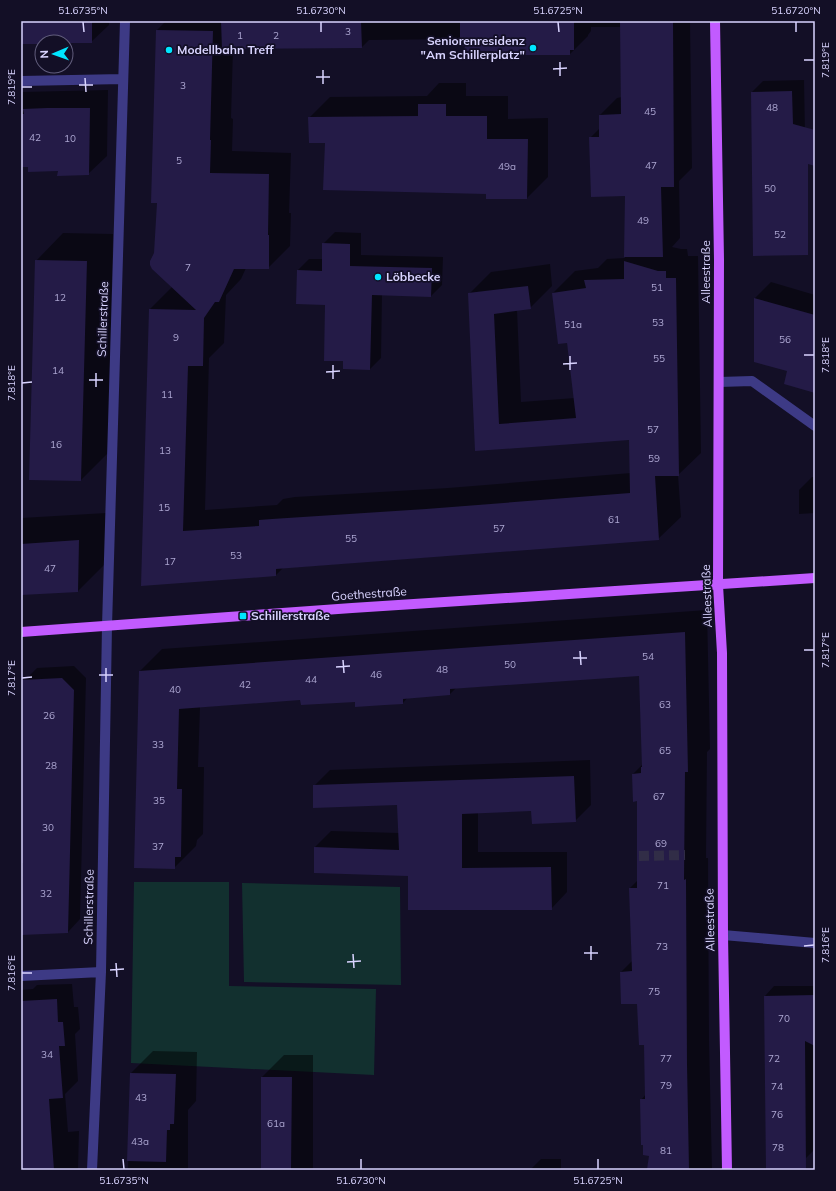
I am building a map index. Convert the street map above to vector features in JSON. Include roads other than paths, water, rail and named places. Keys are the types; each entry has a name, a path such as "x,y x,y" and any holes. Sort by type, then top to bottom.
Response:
{"main road":[{"name":"Alleestraße","path":"715,21 719,260 718,585 722,653 723,936 727,1170"},
{"name":"Goethestraße","path":"21,632 352,608 815,578"}],"street":[{"name":"Schillerstraße","path":"92,1170 101,972 107,626 125,21"},
{"path":"21,81 123,79"},
{"path":"719,382 752,381 815,426"},
{"path":"723,936 815,944"},
{"path":"21,976 101,972"}],"tunnel":[{"path":"639,856 685,855"}],"place":[{"name":"Seniorenresidenz \"Am Schillerplatz\"","path":"533,48"},
{"name":"Modellbahn Treff","path":"169,50"},
{"name":"Löbbecke","path":"378,277"},
{"name":"Schillerstraße","path":"243,616"}]}
